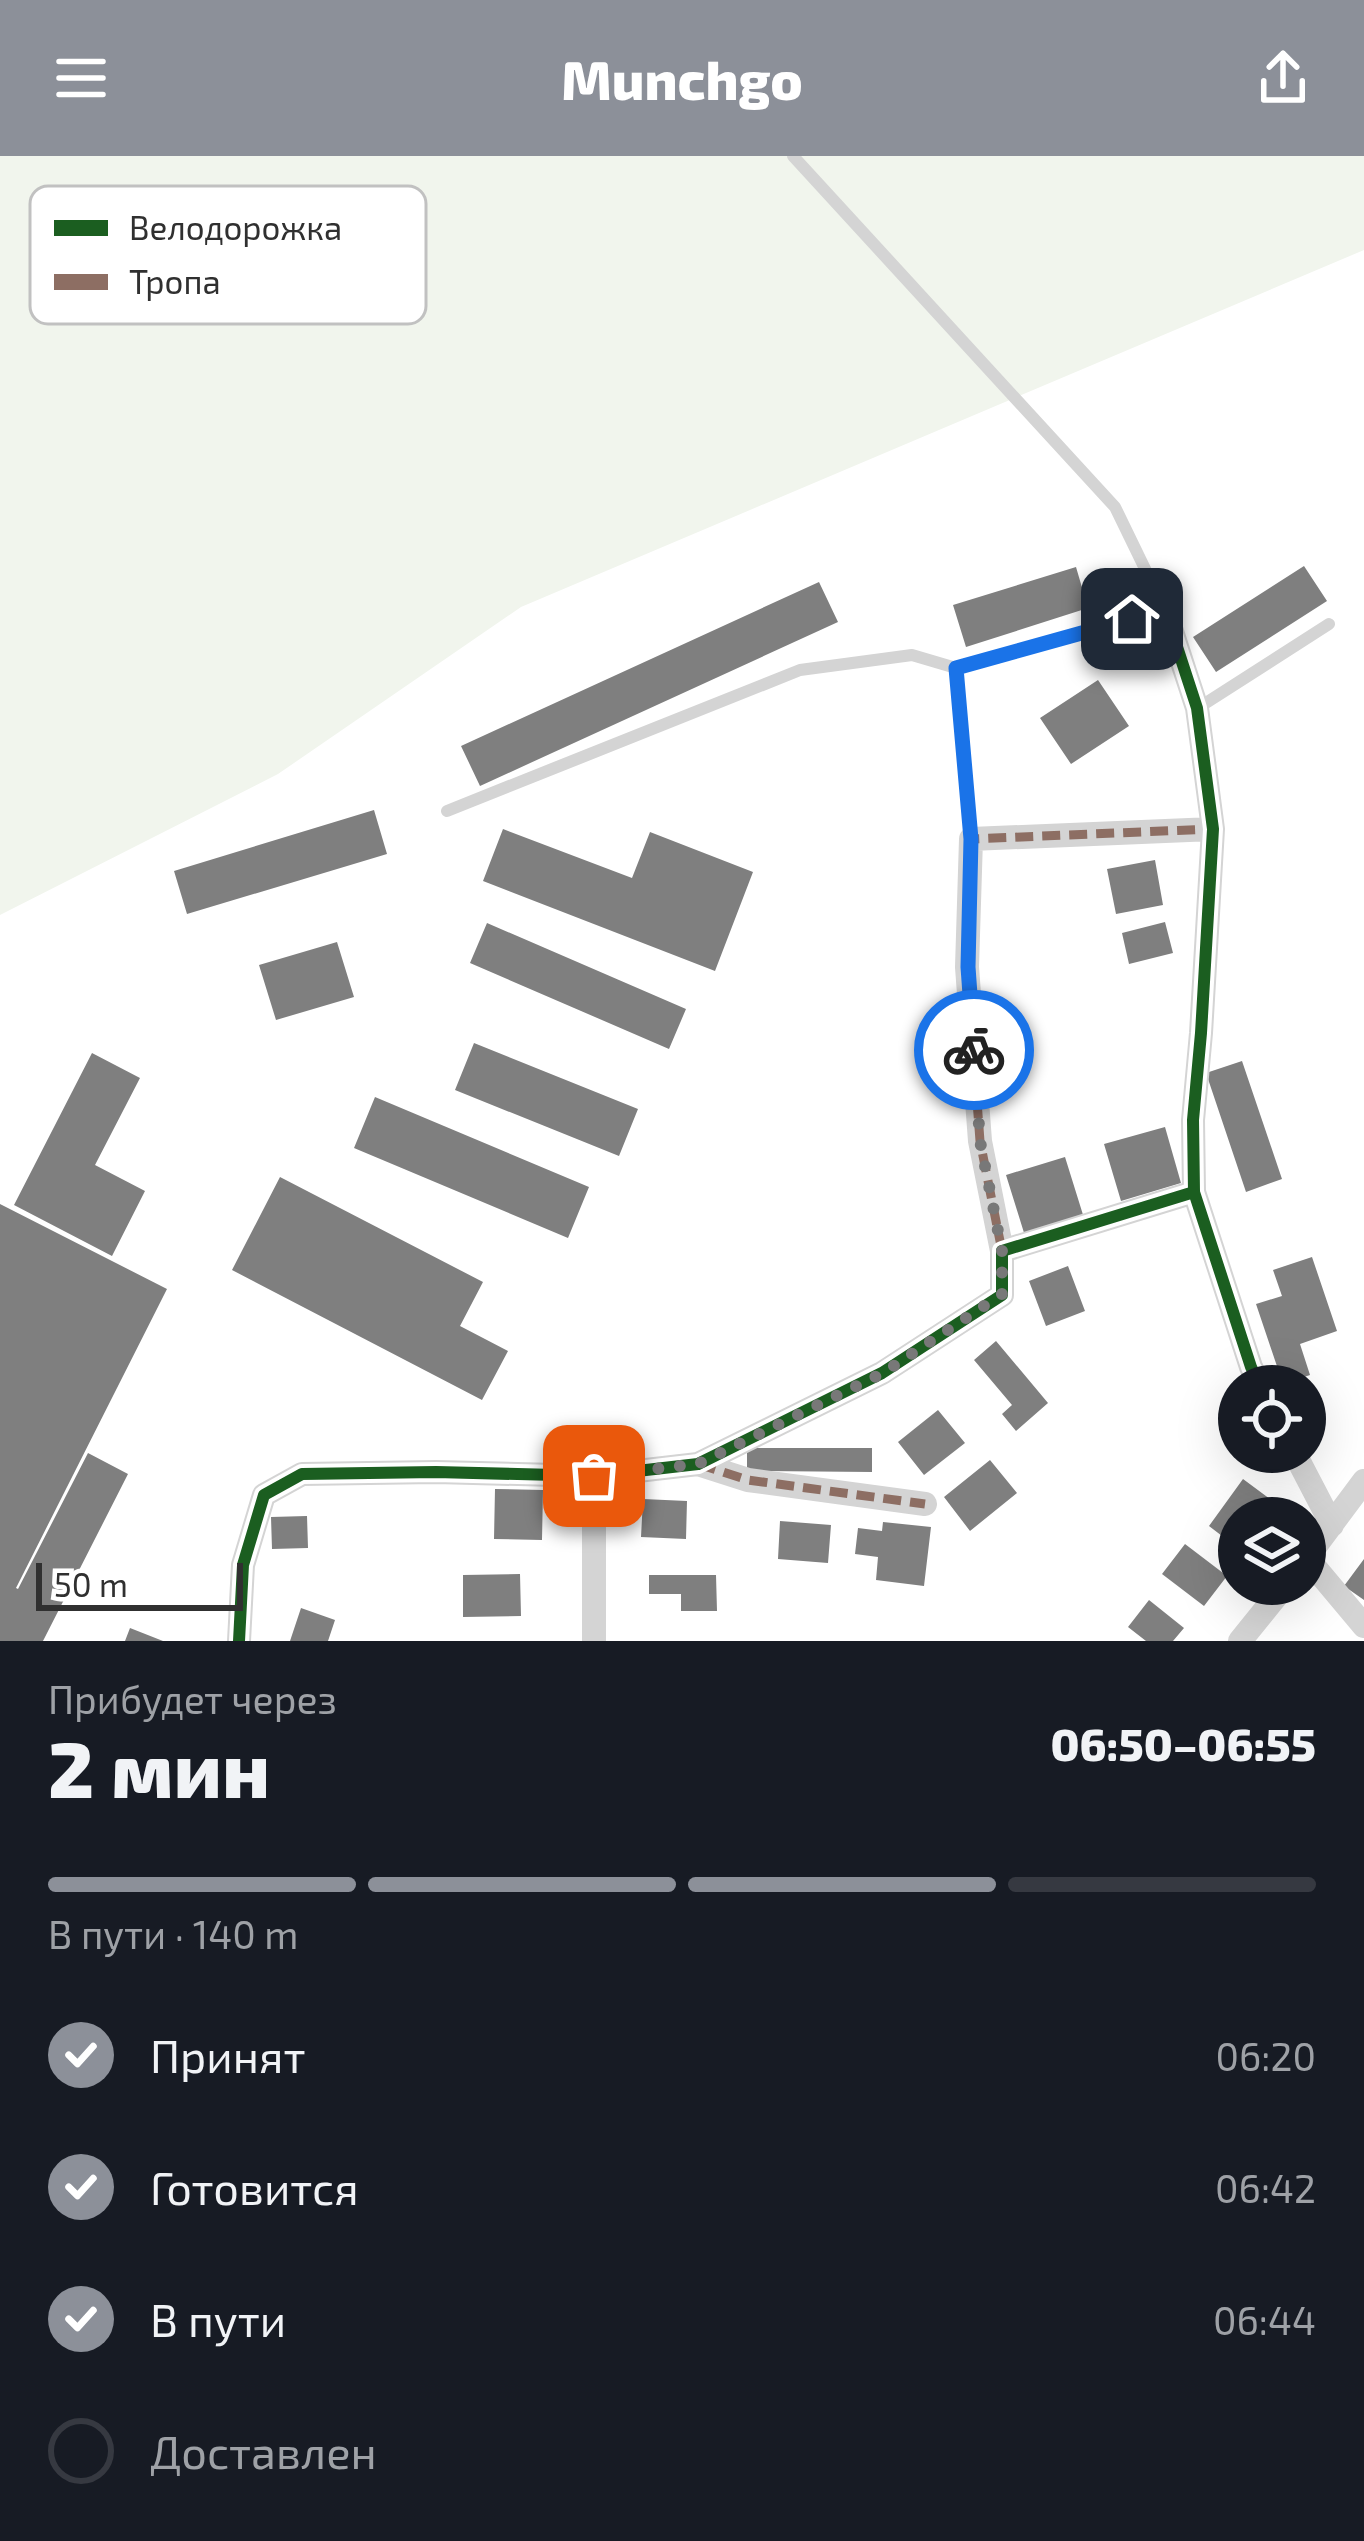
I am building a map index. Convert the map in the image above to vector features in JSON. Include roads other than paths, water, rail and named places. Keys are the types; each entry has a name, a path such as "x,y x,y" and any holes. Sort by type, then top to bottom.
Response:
{"street":[{"path":"1165,610 1197,708 1213,829 1193,1120 1194,1192 1250,1365"},
{"path":"239,1641 243,1565 264,1495 302,1474 594,1476 698,1464 883,1373 1002,1294 1002,1251 980,1141 968,967 971,839 1213,829"},
{"path":"1002,1251 1194,1192"},
{"path":"698,1464 748,1480 926,1504"},
{"path":"1305,1473 1332,1525"},
{"path":"594,1476 594,1641"},
{"path":"1326,1533 1364,1481"},
{"path":"1326,1582 1364,1626"},
{"path":"1240,1641 1269,1605"}],"lane":[{"path":"447,811 800,670 912,655 956,668 1165,610 1115,507 793,156"},
{"path":"1197,708 1329,624"},
{"path":"956,668 971,839"}]}
